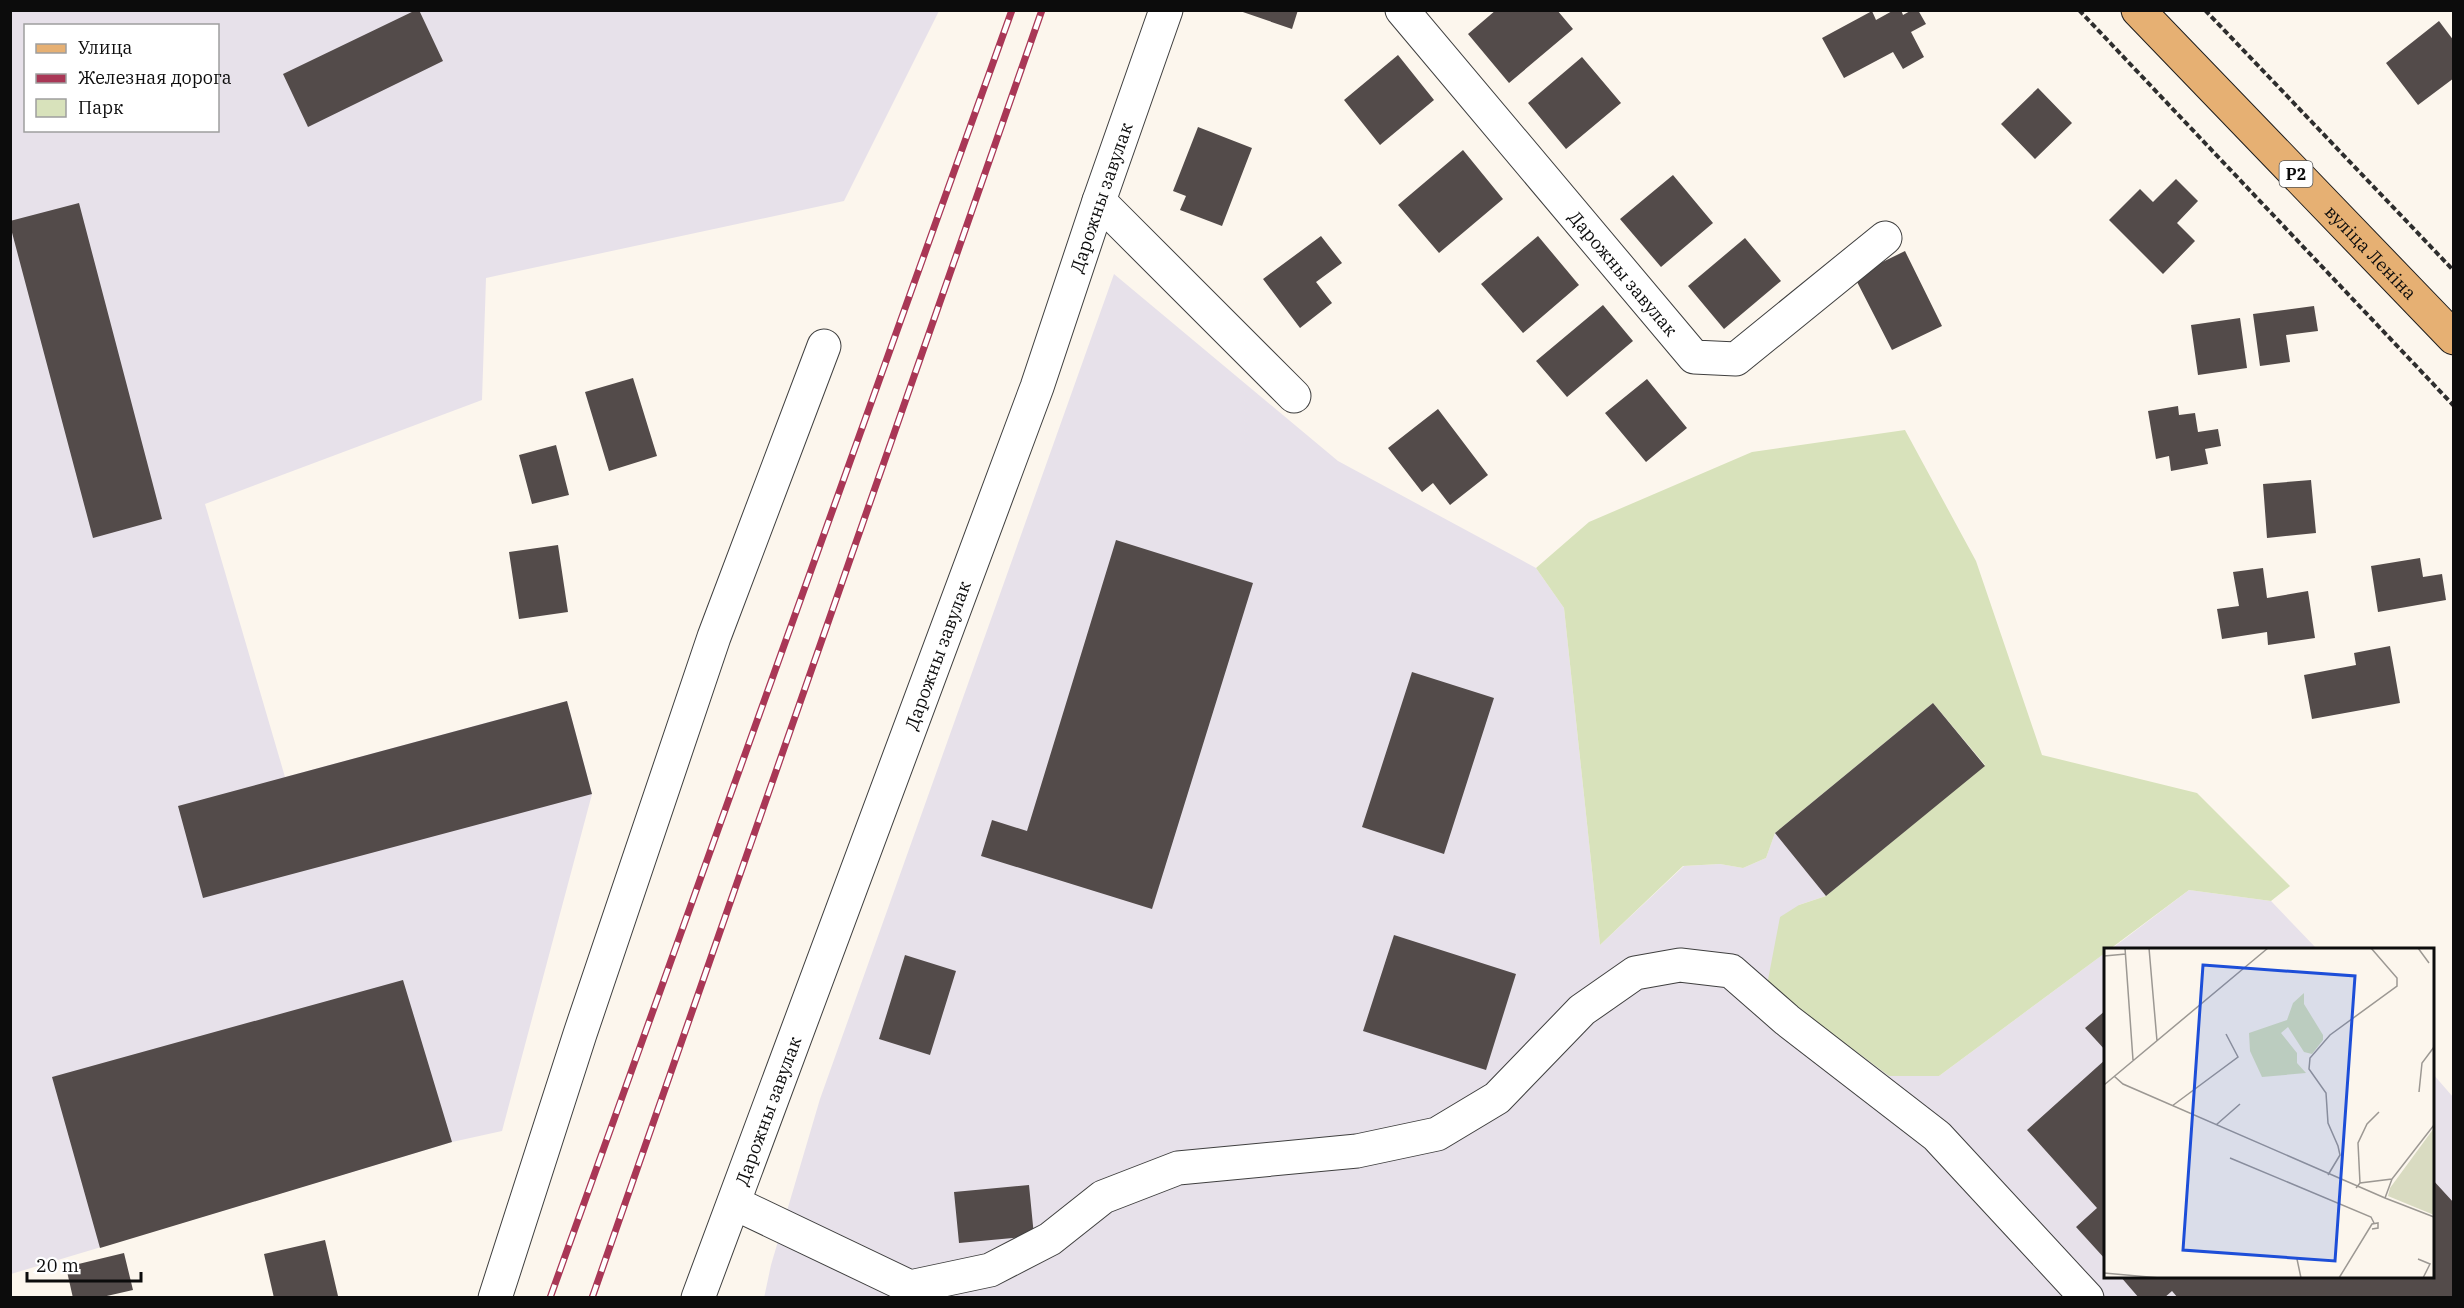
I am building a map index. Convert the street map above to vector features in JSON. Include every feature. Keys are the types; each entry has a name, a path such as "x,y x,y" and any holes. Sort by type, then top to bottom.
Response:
{"main road":[{"name":"вуліца Леніна","path":"2138,10 2454,338"}],"street":[{"name":"Дарожны завулак","path":"698,1298 1037,387 1099,201 1167,10"},
{"name":"Дарожны завулак","path":"1402,10 1694,357 1736,359 1885,238"},
{"path":"1099,201 1294,396"},
{"path":"495,1298 584,1023 710,648 824,346"},
{"path":"734,1203 910,1287 990,1270 1050,1239 1103,1197 1178,1168 1357,1151 1437,1134 1497,1098 1582,1010 1635,973 1680,965 1731,971 1787,1020 1937,1136 2087,1298"}],"path":[{"path":"2079,10 2454,406"},
{"path":"2205,10 2454,271"}],"shaded area":[{"path":"11,11 939,11 844,201 486,278 482,400 205,504 285,777 567,701 592,794 502,1131 452,1142 11,1274"},
{"path":"1114,274 1338,461 1536,568 1564,608 1600,945 1684,866 1720,864 1743,868 1766,858 1775,833 1933,703 1985,766 1826,896 1799,905 1939,1076 2104,954 2104,1278 2434,1278 2434,1075 2453,1097 2453,1297 764,1298 771,1265 820,1099"},
{"path":"2189,890 2271,901 2316,948 2113,948"}],"green space":[{"path":"1905,430 1976,561 2042,755 2197,793 2290,886 2271,901 2189,890 2111,948 2104,948 2104,954 1939,1076 1889,1076 1767,985 1780,917 1799,905 1826,896 1985,765 1933,703 1775,833 1766,858 1743,868 1720,864 1683,866 1600,945 1564,608 1536,568 1589,522 1752,452"}],"building":[{"path":"419,10 443,61 308,127 283,74"},
{"path":"1237,10 1298,10 1292,29"},
{"path":"1496,10 1557,10 1573,29 1509,83 1468,34"},
{"path":"1894,10 1901,10 1903,15 1912,10 1918,10 1926,24 1911,32 1924,57 1903,69 1893,52 1844,78 1822,38 1872,11 1876,20"},
{"path":"2439,21 2454,41 2454,78 2418,105 2386,63"},
{"path":"1398,55 1434,100 1380,145 1344,100"},
{"path":"1582,57 1621,103 1566,149 1528,103"},
{"path":"2038,88 2072,123 2035,159 2001,124"},
{"path":"1198,127 1252,148 1222,226 1180,210 1186,196 1173,191"},
{"path":"1463,150 1503,199 1439,253 1398,205"},
{"path":"1673,175 1713,223 1661,267 1620,219"},
{"path":"2176,179 2198,201 2177,223 2195,241 2163,274 2109,220 2140,189 2153,202"},
{"path":"79,203 162,519 93,538 10,225 10,221"},
{"path":"1321,236 1342,263 1316,282 1332,303 1300,328 1263,279"},
{"path":"1538,236 1579,285 1523,333 1481,284"},
{"path":"1745,238 1781,281 1724,329 1688,286"},
{"path":"1905,251 1942,326 1892,350 1854,276"},
{"path":"1603,305 1633,341 1567,397 1536,361"},
{"path":"2314,306 2318,331 2286,335 2290,362 2260,366 2253,314"},
{"path":"2240,318 2247,368 2198,375 2191,325"},
{"path":"633,378 657,456 609,471 585,392"},
{"path":"1647,379 1687,428 1646,462 1605,413"},
{"path":"2178,406 2179,415 2195,413 2198,432 2218,429 2221,446 2205,449 2208,464 2171,471 2169,456 2156,459 2148,411"},
{"path":"1438,409 1488,475 1450,505 1433,483 1422,492 1388,448"},
{"path":"556,445 569,495 532,504 519,455"},
{"path":"2311,480 2316,533 2267,538 2263,484"},
{"path":"1116,540 1253,583 1152,909 981,856 992,820 1027,831"},
{"path":"558,545 568,612 519,619 509,552"},
{"path":"2420,558 2423,577 2442,574 2446,600 2378,612 2371,566"},
{"path":"2263,568 2267,598 2308,591 2315,638 2268,645 2267,632 2222,639 2217,609 2239,606 2233,572"},
{"path":"2390,646 2400,703 2312,719 2304,675 2356,665 2354,653"},
{"path":"1412,672 1494,698 1444,854 1362,827"},
{"path":"567,701 592,794 203,898 178,806"},
{"path":"1933,703 1985,766 1826,896 1775,833"},
{"path":"1394,935 1516,974 1486,1070 1363,1031"},
{"path":"905,955 956,971 930,1055 879,1039"},
{"path":"403,980 452,1142 100,1248 52,1077"},
{"path":"2104,1012 2104,1049 2085,1028"},
{"path":"2104,1061 2104,1258 2076,1227 2097,1208 2027,1130"},
{"path":"2434,1181 2454,1203 2454,1298 2178,1298 2172,1291 2164,1298 2139,1298 2122,1278 2434,1278"},
{"path":"1029,1185 1034,1236 959,1243 954,1192"},
{"path":"325,1240 338,1296 274,1298 264,1254"},
{"path":"124,1253 133,1290 98,1298 73,1298 66,1267"}],"railway":[{"path":"550,1298 1012,10"},
{"path":"592,1298 1042,10"}]}
